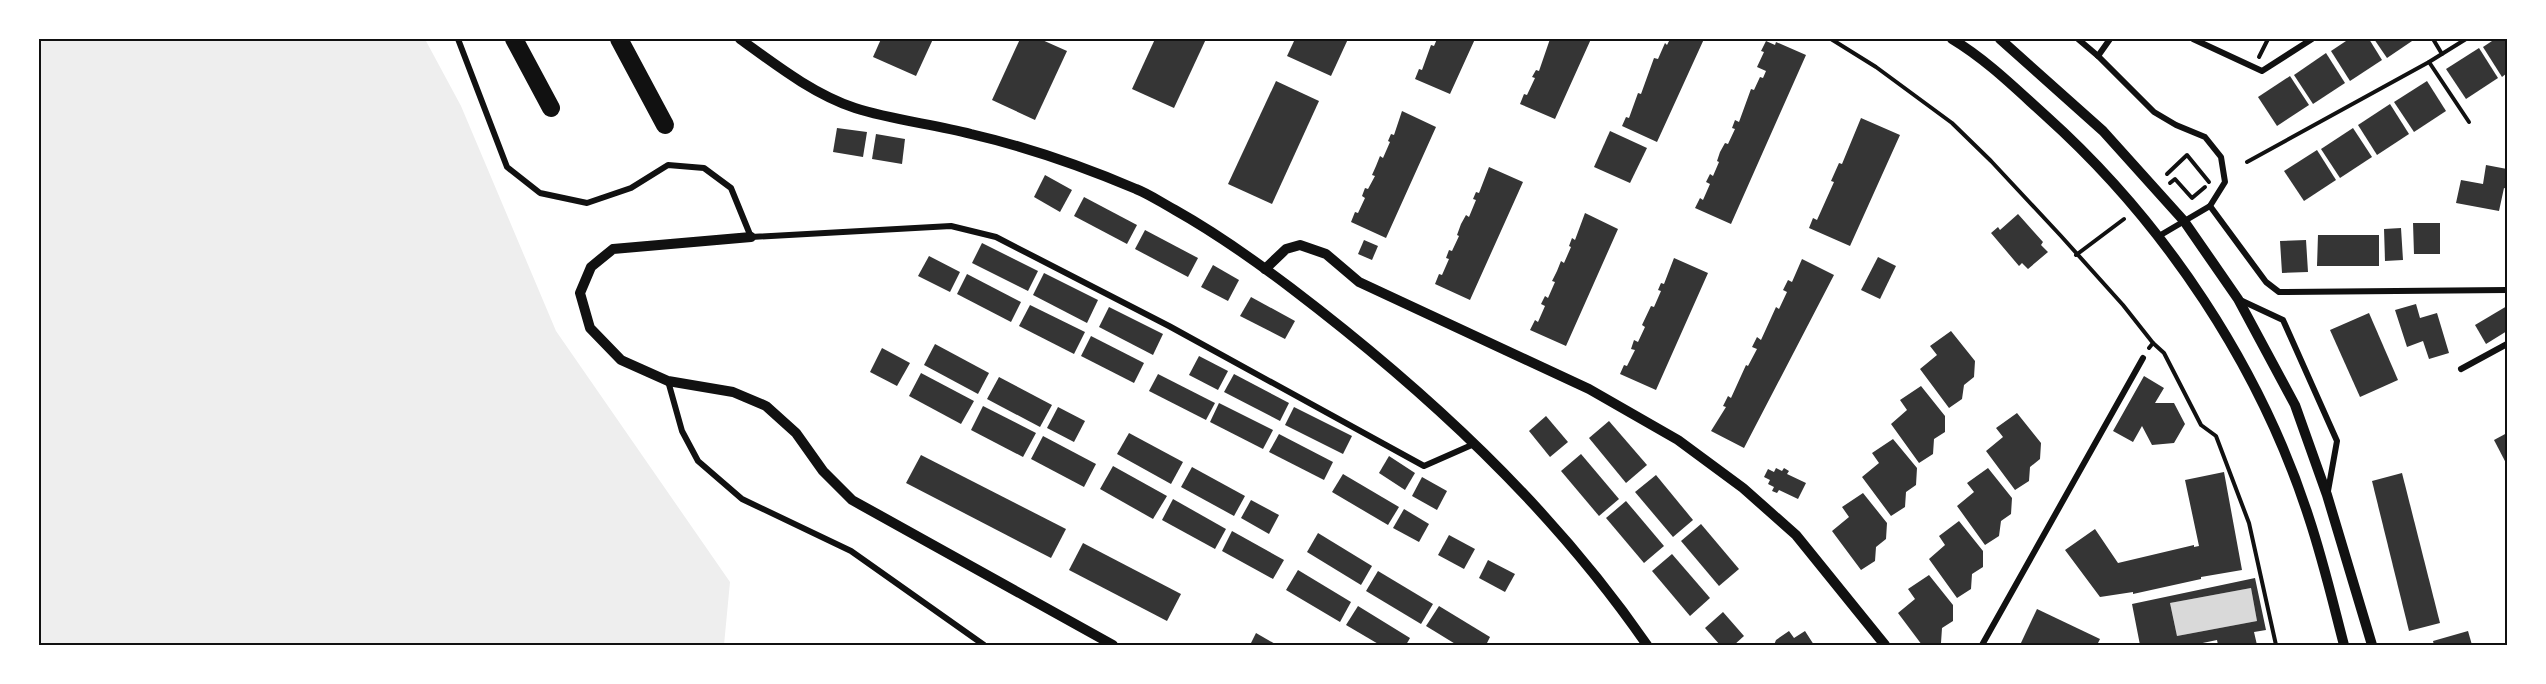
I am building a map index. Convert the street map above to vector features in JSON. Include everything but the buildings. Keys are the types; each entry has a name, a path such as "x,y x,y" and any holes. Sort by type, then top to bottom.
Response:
{"highway":[{"path":"514,39 551,108"},
{"path":"619,39 665,125"}],"street":[{"path":"458,39 507,167 540,193 587,203 631,188 668,165 704,168 731,188 751,237"},
{"path":"740,39 800,82 855,108 972,134 1071,163 1139,190 1206,227 1330,317 1422,393 1474,444 1567,543 1647,645"},
{"path":"1952,39 1979,56 2085,151 2159,236 2218,320 2268,414 2309,517 2344,645"},
{"path":"2001,39 2103,131 2184,220 2238,298 2295,405 2327,495 2372,645"},
{"path":"2078,39 2154,112 2176,125 2205,137 2221,157 2225,182 2210,206 2159,236"},
{"path":"2098,56 2110,39"},
{"path":"2193,39 2262,71 2312,39"},
{"path":"2210,206 2266,282 2279,292 2507,290"},
{"path":"1113,645 852,500 823,471 796,433 766,406 733,392 668,381 621,360 590,328 580,292 591,267 613,249 751,237 951,226 996,237 1169,326 1424,466 1474,444"},
{"path":"1265,268 1286,249 1300,246 1326,254 1359,282 1589,389 1678,440 1743,488 1796,535 1885,645"},
{"path":"2238,298 2283,320 2337,441 2327,495"},
{"path":"2462,369 2507,344"},
{"path":"1982,645 2143,358"},
{"path":"668,381 682,431 698,461 742,499 851,551 984,645"}],"path":[{"path":"1831,39 1876,67 1952,123 1992,160 2164,353 2201,425 2216,436 2249,523 2276,645"},
{"path":"2433,39 2442,54"},
{"path":"2247,162 2429,62 2466,39"},
{"path":"2429,62 2469,122"},
{"path":"2167,174 2187,155 2210,183 2192,198 2178,183"},
{"path":"2076,255 2106,233"},
{"path":"2143,358 2153,343"}],"shaded area":[{"path":"39,39 426,41 461,106 556,331 730,582 724,645 39,645"},
{"path":"2251,588 2257,621 2177,636 2170,603"}]}
